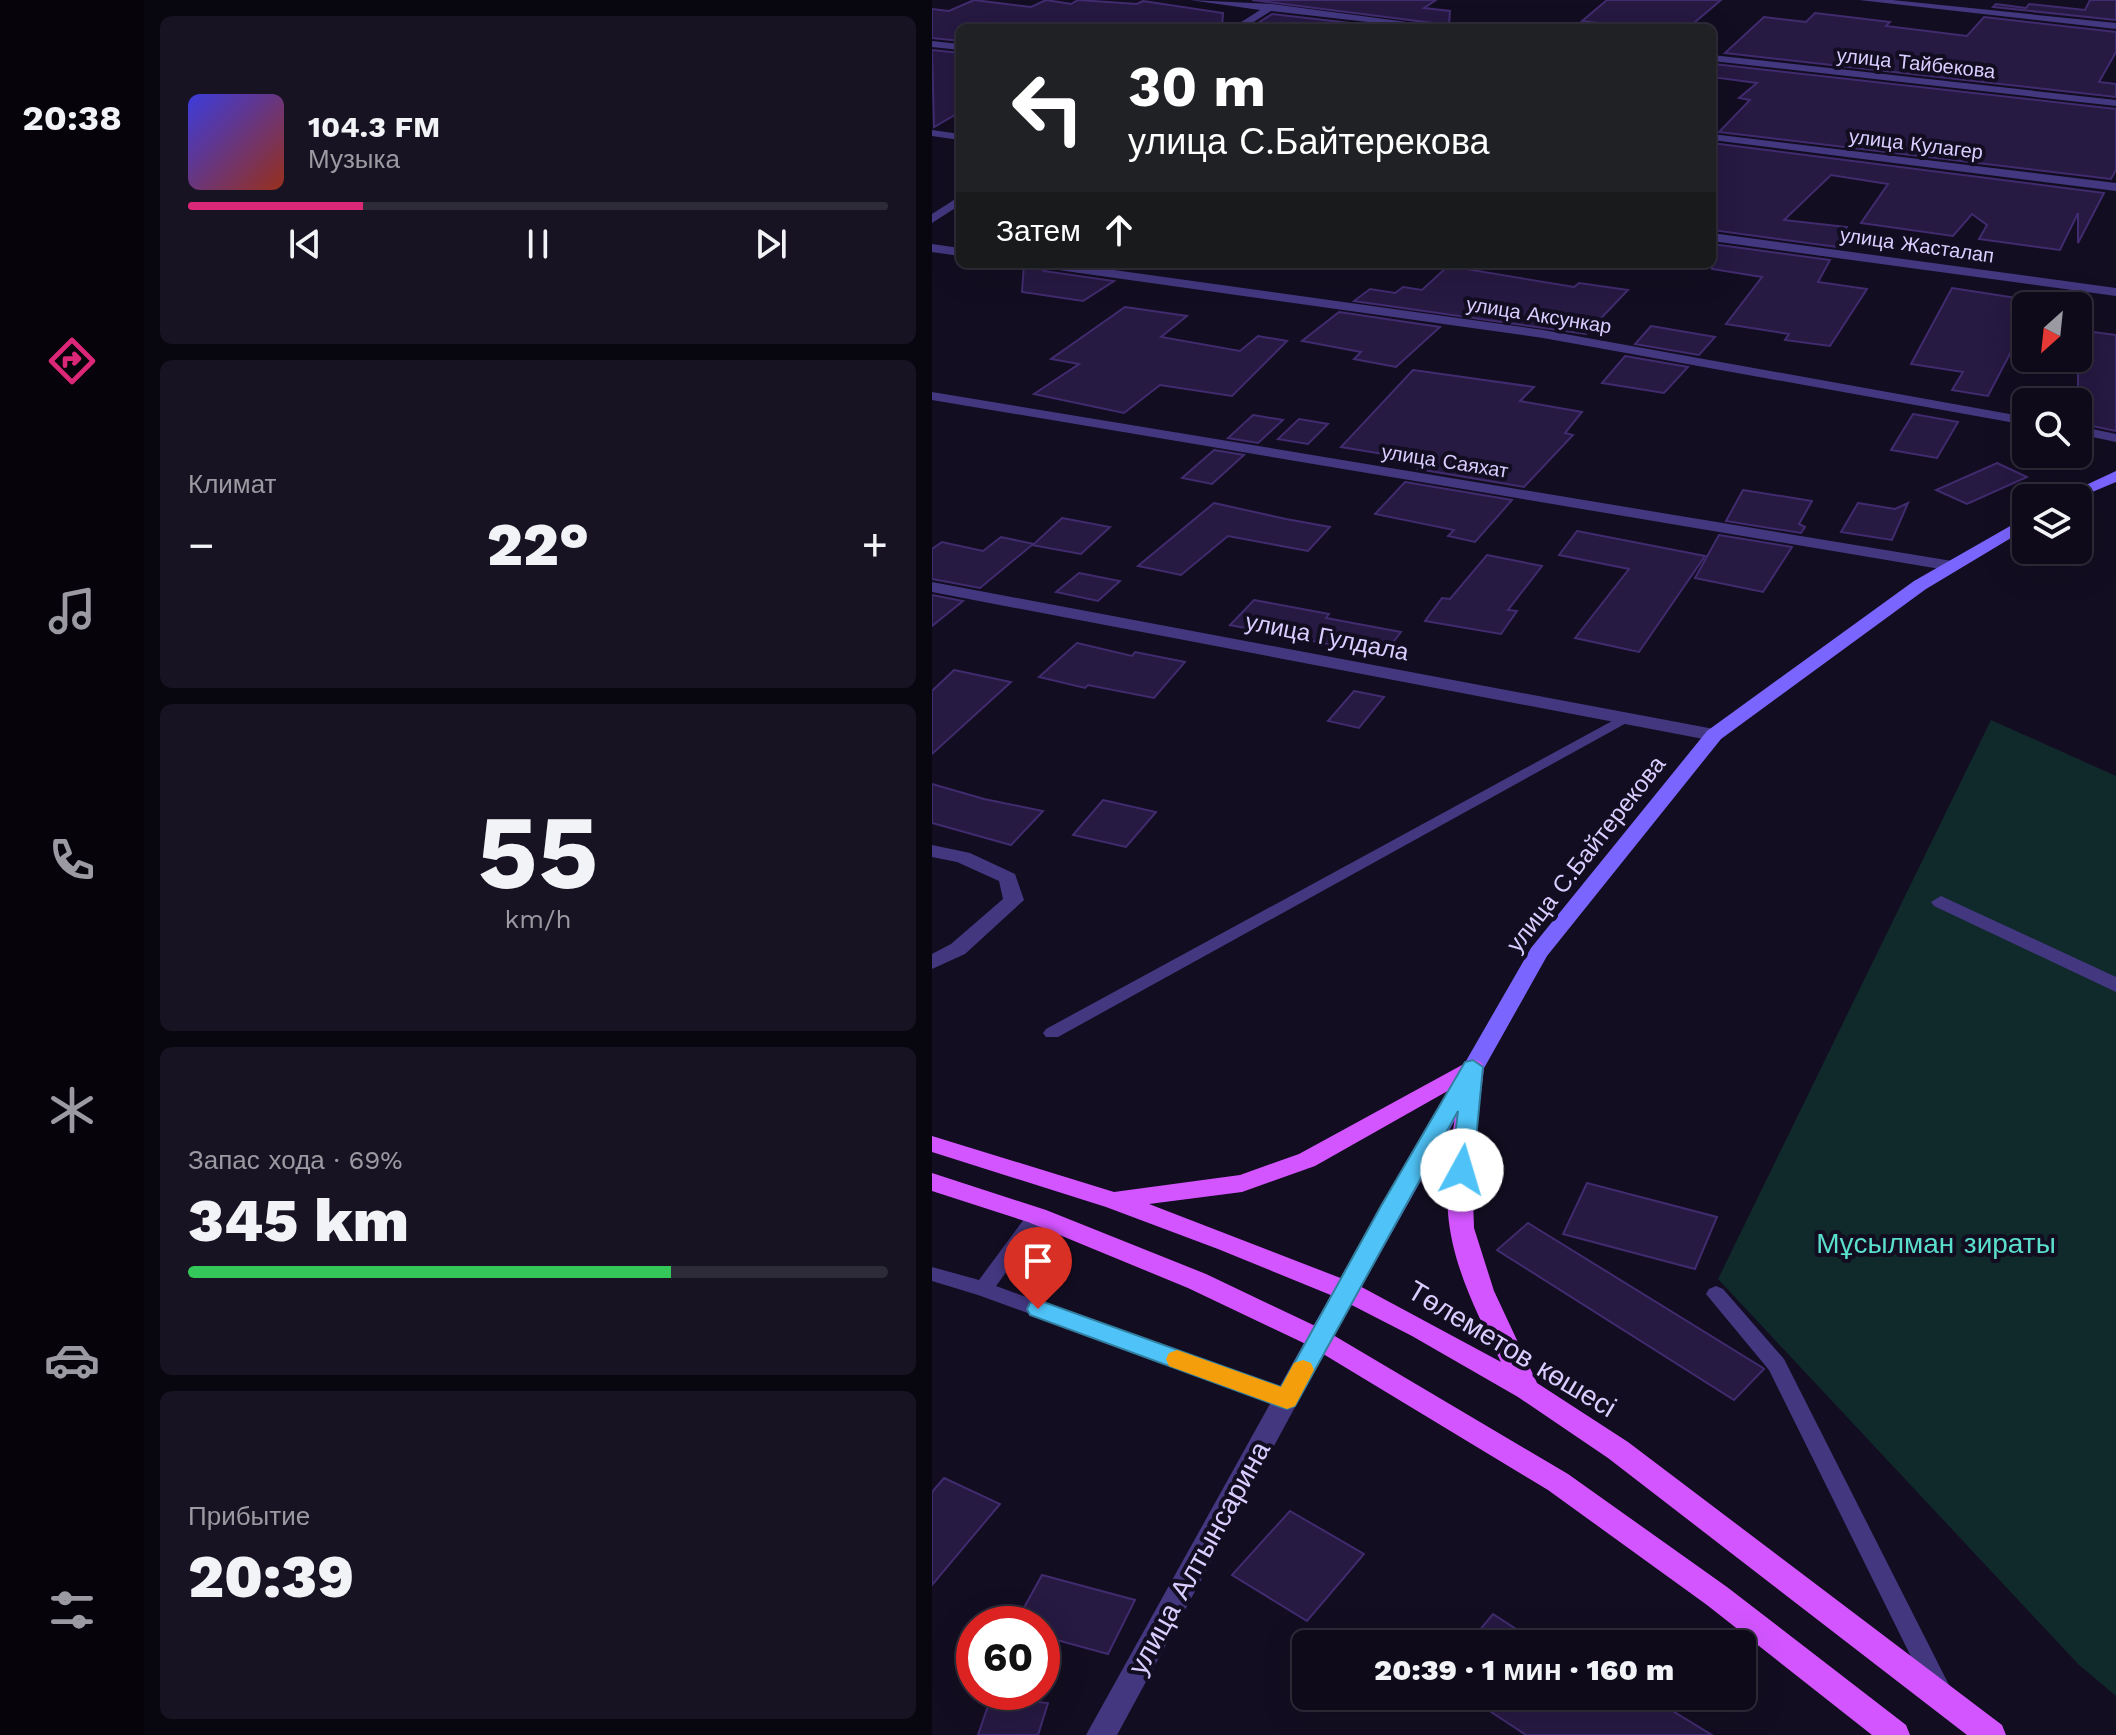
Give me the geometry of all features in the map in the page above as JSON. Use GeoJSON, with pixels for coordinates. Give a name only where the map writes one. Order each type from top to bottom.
{"type":"FeatureCollection","features":[{"type":"Feature","properties":{"kind":"main road"},"geometry":{"type":"LineString","coordinates":[[2092,487],[2116,476]]}},
{"type":"Feature","properties":{"kind":"main road","name":"улица С.Байтерекова"},"geometry":{"type":"LineString","coordinates":[[1319,1339],[1538,953],[1714,735],[1920,585],[2012,530]]}},
{"type":"Feature","properties":{"kind":"main road"},"geometry":{"type":"LineString","coordinates":[[1114,1201],[1242,1183],[1307,1160],[1473,1067]]}},
{"type":"Feature","properties":{"kind":"main road"},"geometry":{"type":"LineString","coordinates":[[1473,1067],[1462,1170],[1462,1226],[1482,1298],[1527,1390]]}},
{"type":"Feature","properties":{"kind":"main road","name":"Төлеметов көшесі"},"geometry":{"type":"LineString","coordinates":[[932,1144],[1114,1201],[1347,1291],[1421,1329],[1527,1390],[1618,1450],[1991,1735]]}},
{"type":"Feature","properties":{"kind":"main road"},"geometry":{"type":"LineString","coordinates":[[932,1182],[1037,1216],[1197,1281],[1319,1339],[1558,1482],[1717,1596],[1895,1735]]}},
{"type":"Feature","properties":{"kind":"street"},"geometry":{"type":"LineString","coordinates":[[1195,0],[1412,24]]}},
{"type":"Feature","properties":{"kind":"street"},"geometry":{"type":"LineString","coordinates":[[1244,24],[1283,0]]}},
{"type":"Feature","properties":{"kind":"street"},"geometry":{"type":"LineString","coordinates":[[1864,0],[2116,26]]}},
{"type":"Feature","properties":{"kind":"street"},"geometry":{"type":"LineString","coordinates":[[932,44],[956,47]]}},
{"type":"Feature","properties":{"kind":"street","name":"улица Тайбекова"},"geometry":{"type":"LineString","coordinates":[[1716,58],[2116,103]]}},
{"type":"Feature","properties":{"kind":"street"},"geometry":{"type":"LineString","coordinates":[[932,133],[956,136]]}},
{"type":"Feature","properties":{"kind":"street","name":"улица Кулагер"},"geometry":{"type":"LineString","coordinates":[[1716,137],[2116,187]]}},
{"type":"Feature","properties":{"kind":"street"},"geometry":{"type":"LineString","coordinates":[[932,219],[956,203]]}},
{"type":"Feature","properties":{"kind":"street","name":"улица Жасталап"},"geometry":{"type":"LineString","coordinates":[[1716,238],[2116,292]]}},
{"type":"Feature","properties":{"kind":"street"},"geometry":{"type":"LineString","coordinates":[[932,248],[956,251]]}},
{"type":"Feature","properties":{"kind":"street","name":"улица Аксункар"},"geometry":{"type":"LineString","coordinates":[[1073,268],[1543,334],[2012,418]]}},
{"type":"Feature","properties":{"kind":"street","name":"улица Саяхат"},"geometry":{"type":"LineString","coordinates":[[932,396],[1952,566]]}},
{"type":"Feature","properties":{"kind":"street"},"geometry":{"type":"LineString","coordinates":[[2092,433],[2116,438]]}},
{"type":"Feature","properties":{"kind":"street","name":"улица Гулдала"},"geometry":{"type":"LineString","coordinates":[[932,587],[1714,735]]}},
{"type":"Feature","properties":{"kind":"street"},"geometry":{"type":"LineString","coordinates":[[932,851],[963,857],[1008,878],[1014,900],[958,949],[932,962]]}},
{"type":"Feature","properties":{"kind":"street"},"geometry":{"type":"LineString","coordinates":[[1941,902],[2116,985]]}},
{"type":"Feature","properties":{"kind":"street","name":"улица Алтынсарина"},"geometry":{"type":"LineString","coordinates":[[1101,1735],[1319,1339]]}},
{"type":"Feature","properties":{"kind":"lane"},"geometry":{"type":"LineString","coordinates":[[1052,1033],[1625,718]]}},
{"type":"Feature","properties":{"kind":"lane"},"geometry":{"type":"LineString","coordinates":[[983,1289],[1037,1216]]}},
{"type":"Feature","properties":{"kind":"lane"},"geometry":{"type":"LineString","coordinates":[[932,1274],[983,1289],[1287,1399]]}},
{"type":"Feature","properties":{"kind":"lane"},"geometry":{"type":"LineString","coordinates":[[1716,1294],[1777,1365],[1943,1698]]}},
{"type":"Feature","properties":{"kind":"green space","name":"Мұсылман зираты"},"geometry":{"type":"Polygon","coordinates":[[[1991,720],[2116,776],[2116,1696],[2078,1664],[1718,1279],[1991,720]]]}},
{"type":"Feature","properties":{"kind":"building"},"geometry":{"type":"Polygon","coordinates":[[[974,0],[1031,7],[1046,0],[1071,4],[1078,0],[1137,4],[1143,1],[1223,13],[1222,24],[956,24],[956,41],[932,38],[932,9],[949,11],[974,0]]]}},
{"type":"Feature","properties":{"kind":"building"},"geometry":{"type":"Polygon","coordinates":[[[1252,0],[1436,0],[1424,8],[1450,11],[1449,24],[1252,0]]]}},
{"type":"Feature","properties":{"kind":"building"},"geometry":{"type":"Polygon","coordinates":[[[1607,0],[1721,0],[1693,24],[1582,21],[1607,0]]]}},
{"type":"Feature","properties":{"kind":"building"},"geometry":{"type":"Polygon","coordinates":[[[2090,0],[2116,0],[2116,20],[1993,7],[1996,4],[2026,8],[2029,4],[2085,10],[2090,0]]]}},
{"type":"Feature","properties":{"kind":"building"},"geometry":{"type":"Polygon","coordinates":[[[1815,13],[1967,36],[1984,17],[2116,32],[2116,52],[2099,82],[2116,84],[2116,97],[1725,53],[1764,17],[1806,22],[1815,13]]]}},
{"type":"Feature","properties":{"kind":"building"},"geometry":{"type":"Polygon","coordinates":[[[1272,14],[1359,24],[1256,24],[1272,14]]]}},
{"type":"Feature","properties":{"kind":"building"},"geometry":{"type":"Polygon","coordinates":[[[932,50],[956,53],[956,114],[934,127],[932,50]]]}},
{"type":"Feature","properties":{"kind":"building"},"geometry":{"type":"Polygon","coordinates":[[[1716,64],[2116,109],[2116,170],[2111,179],[1719,132],[1750,100],[1739,98],[1757,83],[1716,78],[1716,64]]]}},
{"type":"Feature","properties":{"kind":"building"},"geometry":{"type":"Polygon","coordinates":[[[1716,144],[2104,193],[2078,243],[2078,213],[2060,250],[1979,239],[1987,225],[1972,214],[1953,236],[1861,223],[1888,184],[1831,175],[1784,220],[1847,227],[1837,247],[1716,231],[1716,144]]]}},
{"type":"Feature","properties":{"kind":"building"},"geometry":{"type":"Polygon","coordinates":[[[1716,245],[1830,260],[1818,282],[1867,289],[1830,346],[1785,340],[1789,334],[1726,324],[1762,277],[1712,269],[1716,268],[1716,245]]]}},
{"type":"Feature","properties":{"kind":"building"},"geometry":{"type":"Polygon","coordinates":[[[1024,268],[1114,281],[1083,301],[1022,292],[1024,268]]]}},
{"type":"Feature","properties":{"kind":"building"},"geometry":{"type":"Polygon","coordinates":[[[1446,268],[1460,268],[1574,287],[1579,283],[1628,290],[1586,334],[1354,301],[1370,289],[1395,293],[1403,287],[1422,290],[1446,268]]]}},
{"type":"Feature","properties":{"kind":"building"},"geometry":{"type":"Polygon","coordinates":[[[1952,288],[2012,297],[2012,350],[1988,396],[1952,390],[1963,372],[1911,364],[1952,288]]]}},
{"type":"Feature","properties":{"kind":"building"},"geometry":{"type":"Polygon","coordinates":[[[1125,307],[1187,316],[1161,337],[1240,351],[1258,336],[1287,341],[1232,396],[1160,385],[1124,413],[1034,394],[1079,364],[1051,359],[1125,307]]]}},
{"type":"Feature","properties":{"kind":"building"},"geometry":{"type":"Polygon","coordinates":[[[1339,312],[1440,327],[1396,367],[1354,359],[1361,352],[1302,341],[1339,312]]]}},
{"type":"Feature","properties":{"kind":"building"},"geometry":{"type":"Polygon","coordinates":[[[1651,326],[1715,337],[1699,355],[1635,344],[1651,326]]]}},
{"type":"Feature","properties":{"kind":"building"},"geometry":{"type":"Polygon","coordinates":[[[2092,332],[2116,335],[2116,431],[2092,426],[2092,388],[2078,388],[2078,372],[2092,372],[2092,332]]]}},
{"type":"Feature","properties":{"kind":"building"},"geometry":{"type":"Polygon","coordinates":[[[1625,356],[1688,367],[1664,393],[1602,383],[1625,356]]]}},
{"type":"Feature","properties":{"kind":"building"},"geometry":{"type":"Polygon","coordinates":[[[1413,370],[1534,387],[1520,401],[1582,412],[1565,433],[1573,435],[1524,487],[1418,469],[1425,461],[1341,447],[1413,370]]]}},
{"type":"Feature","properties":{"kind":"building"},"geometry":{"type":"Polygon","coordinates":[[[1913,414],[1958,422],[1937,458],[1891,450],[1913,414]]]}},
{"type":"Feature","properties":{"kind":"building"},"geometry":{"type":"Polygon","coordinates":[[[1253,415],[1283,420],[1258,443],[1228,438],[1253,415]]]}},
{"type":"Feature","properties":{"kind":"building"},"geometry":{"type":"Polygon","coordinates":[[[1299,419],[1328,424],[1308,444],[1278,439],[1299,419]]]}},
{"type":"Feature","properties":{"kind":"building"},"geometry":{"type":"Polygon","coordinates":[[[1214,450],[1244,455],[1212,484],[1182,478],[1214,450]]]}},
{"type":"Feature","properties":{"kind":"building"},"geometry":{"type":"Polygon","coordinates":[[[1997,463],[2027,477],[1967,504],[1936,490],[1997,463]]]}},
{"type":"Feature","properties":{"kind":"building"},"geometry":{"type":"Polygon","coordinates":[[[1405,482],[1512,500],[1475,542],[1448,536],[1454,530],[1375,514],[1405,482]]]}},
{"type":"Feature","properties":{"kind":"building"},"geometry":{"type":"Polygon","coordinates":[[[1743,490],[1812,501],[1799,524],[1805,527],[1801,533],[1726,521],[1743,490]]]}},
{"type":"Feature","properties":{"kind":"building"},"geometry":{"type":"Polygon","coordinates":[[[1214,503],[1330,527],[1308,551],[1228,536],[1181,575],[1138,566],[1214,503]]]}},
{"type":"Feature","properties":{"kind":"building"},"geometry":{"type":"Polygon","coordinates":[[[1858,503],[1895,509],[1908,503],[1892,540],[1841,532],[1858,503]]]}},
{"type":"Feature","properties":{"kind":"building"},"geometry":{"type":"Polygon","coordinates":[[[1062,518],[1110,527],[1081,554],[1032,545],[980,588],[932,579],[932,549],[942,542],[983,551],[1001,537],[1034,544],[1062,518]]]}},
{"type":"Feature","properties":{"kind":"building"},"geometry":{"type":"Polygon","coordinates":[[[1577,531],[1705,556],[1639,652],[1575,638],[1629,569],[1559,555],[1577,531]]]}},
{"type":"Feature","properties":{"kind":"building"},"geometry":{"type":"Polygon","coordinates":[[[1719,535],[1792,547],[1763,592],[1695,578],[1719,535]]]}},
{"type":"Feature","properties":{"kind":"building"},"geometry":{"type":"Polygon","coordinates":[[[1487,555],[1542,566],[1508,610],[1517,611],[1501,634],[1425,621],[1442,598],[1450,599],[1487,555]]]}},
{"type":"Feature","properties":{"kind":"building"},"geometry":{"type":"Polygon","coordinates":[[[1079,573],[1120,581],[1098,601],[1056,592],[1079,573]]]}},
{"type":"Feature","properties":{"kind":"building"},"geometry":{"type":"Polygon","coordinates":[[[932,595],[963,601],[932,626],[932,595]]]}},
{"type":"Feature","properties":{"kind":"building"},"geometry":{"type":"Polygon","coordinates":[[[1254,600],[1401,632],[1383,655],[1230,625],[1254,600]]]}},
{"type":"Feature","properties":{"kind":"building"},"geometry":{"type":"Polygon","coordinates":[[[1077,643],[1132,656],[1135,652],[1185,662],[1154,698],[1088,685],[1085,688],[1039,677],[1077,643]]]}},
{"type":"Feature","properties":{"kind":"building"},"geometry":{"type":"Polygon","coordinates":[[[954,670],[1011,682],[932,754],[932,691],[954,670]]]}},
{"type":"Feature","properties":{"kind":"building"},"geometry":{"type":"Polygon","coordinates":[[[1354,691],[1384,697],[1359,728],[1328,721],[1354,691]]]}},
{"type":"Feature","properties":{"kind":"building"},"geometry":{"type":"Polygon","coordinates":[[[932,784],[1043,811],[1011,845],[932,823],[932,784]]]}},
{"type":"Feature","properties":{"kind":"building"},"geometry":{"type":"Polygon","coordinates":[[[1103,800],[1156,812],[1126,847],[1073,835],[1103,800]]]}},
{"type":"Feature","properties":{"kind":"building"},"geometry":{"type":"Polygon","coordinates":[[[1587,1183],[1717,1217],[1695,1269],[1563,1234],[1587,1183]]]}},
{"type":"Feature","properties":{"kind":"building"},"geometry":{"type":"Polygon","coordinates":[[[1528,1223],[1764,1369],[1734,1400],[1497,1250],[1528,1223]]]}},
{"type":"Feature","properties":{"kind":"building"},"geometry":{"type":"Polygon","coordinates":[[[944,1478],[1000,1504],[932,1585],[932,1492],[944,1478]]]}},
{"type":"Feature","properties":{"kind":"building"},"geometry":{"type":"Polygon","coordinates":[[[1290,1511],[1364,1554],[1307,1621],[1232,1575],[1290,1511]]]}},
{"type":"Feature","properties":{"kind":"building"},"geometry":{"type":"Polygon","coordinates":[[[1042,1575],[1135,1600],[1108,1654],[1060,1641],[1060,1606],[1025,1606],[1042,1575]]]}},
{"type":"Feature","properties":{"kind":"building"},"geometry":{"type":"Polygon","coordinates":[[[1493,1614],[1518,1630],[1480,1630],[1493,1614]]]}},
{"type":"Feature","properties":{"kind":"building"},"geometry":{"type":"Polygon","coordinates":[[[987,1710],[1046,1710],[1038,1735],[978,1735],[987,1710]]]}},
{"type":"Feature","properties":{"kind":"building"},"geometry":{"type":"Polygon","coordinates":[[[1488,1710],[1671,1710],[1712,1735],[1526,1735],[1488,1710]]]}},
{"type":"Feature","properties":{"kind":"slow traffic"},"geometry":{"type":"LineString","coordinates":[[1177,1359],[1287,1399],[1303,1370]]}},
{"type":"Feature","properties":{"kind":"route"},"geometry":{"type":"LineString","coordinates":[[1038,1309],[1287,1399],[1392,1206],[1473,1067],[1462,1170]]}}]}
